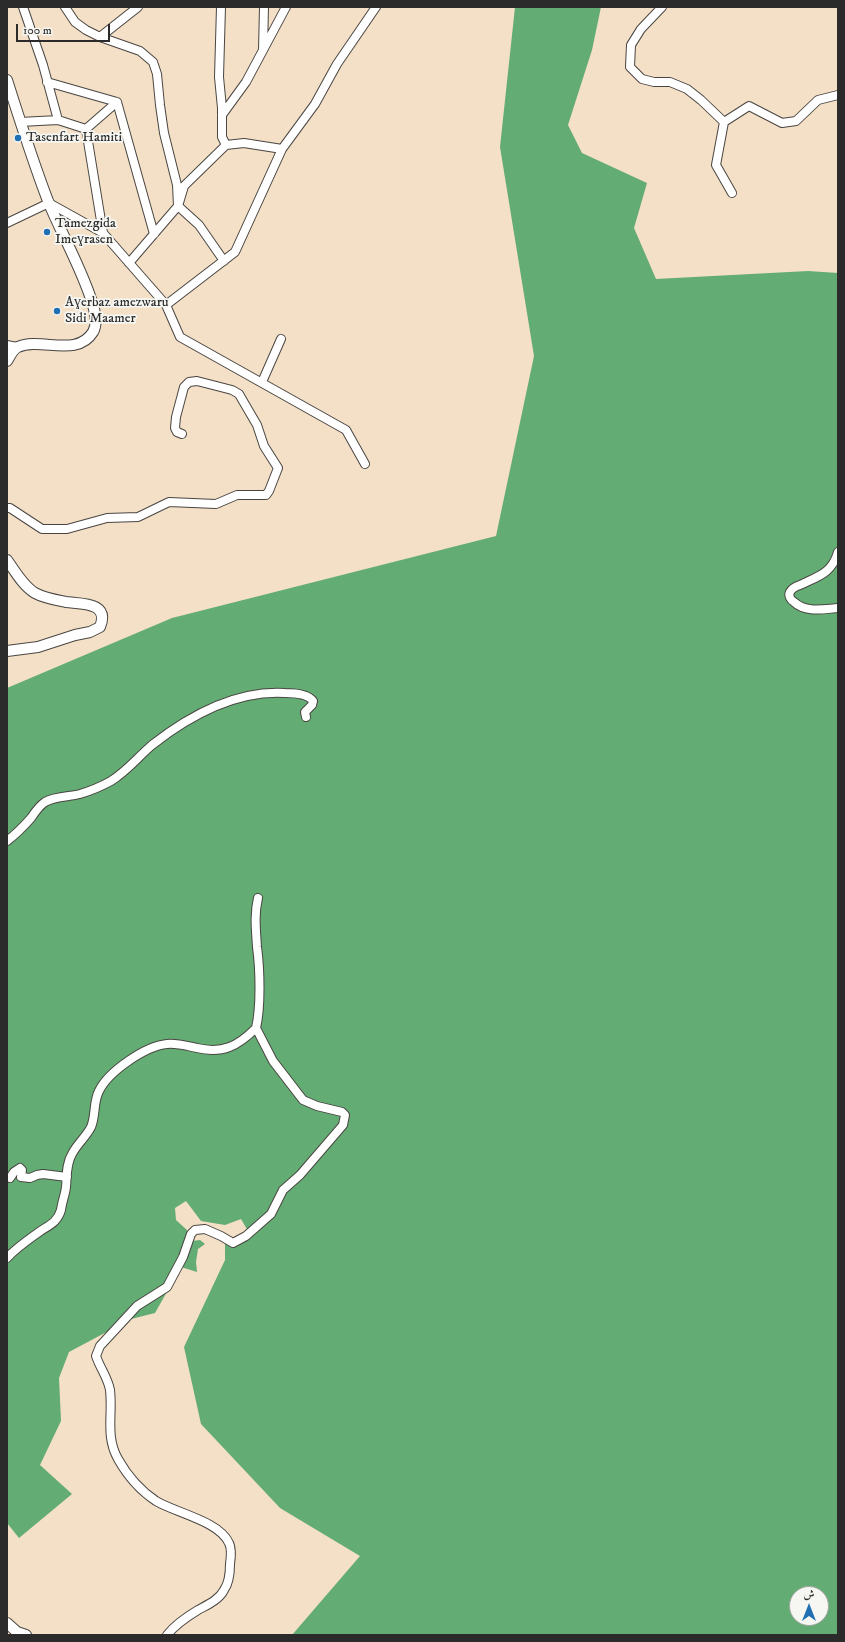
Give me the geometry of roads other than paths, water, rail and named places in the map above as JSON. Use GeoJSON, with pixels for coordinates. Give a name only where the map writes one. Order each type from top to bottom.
{"type":"FeatureCollection","features":[{"type":"Feature","properties":{"kind":"main road"},"geometry":{"type":"LineString","coordinates":[[7,80],[10,99],[20,122],[49,203],[92,302],[95,315],[94,331],[87,339],[68,345],[35,345],[17,347],[7,361]]}},
{"type":"Feature","properties":{"kind":"main road"},"geometry":{"type":"LineString","coordinates":[[7,560],[19,577],[35,593],[46,598],[65,602],[88,604],[99,610],[102,615],[100,627],[90,632],[75,635],[38,647],[7,652]]}},
{"type":"Feature","properties":{"kind":"main road"},"geometry":{"type":"LineString","coordinates":[[7,1623],[21,1634]]}},
{"type":"Feature","properties":{"kind":"street"},"geometry":{"type":"LineString","coordinates":[[23,7],[58,120]]}},
{"type":"Feature","properties":{"kind":"street"},"geometry":{"type":"LineString","coordinates":[[65,7],[75,22],[86,30],[100,37],[140,51],[150,59],[155,66],[164,134],[177,185],[178,206],[198,225],[224,261]]}},
{"type":"Feature","properties":{"kind":"street"},"geometry":{"type":"LineString","coordinates":[[100,37],[138,7]]}},
{"type":"Feature","properties":{"kind":"street"},"geometry":{"type":"LineString","coordinates":[[221,7],[219,77],[222,137],[226,145]]}},
{"type":"Feature","properties":{"kind":"street"},"geometry":{"type":"LineString","coordinates":[[263,53],[264,7]]}},
{"type":"Feature","properties":{"kind":"street"},"geometry":{"type":"LineString","coordinates":[[221,115],[246,82],[263,53],[286,7]]}},
{"type":"Feature","properties":{"kind":"street"},"geometry":{"type":"LineString","coordinates":[[166,305],[235,252],[282,150],[315,104],[337,64],[376,7]]}},
{"type":"Feature","properties":{"kind":"street"},"geometry":{"type":"LineString","coordinates":[[662,7],[641,29],[631,45],[630,67],[642,79],[654,82],[670,82],[687,89],[724,122]]}},
{"type":"Feature","properties":{"kind":"street"},"geometry":{"type":"LineString","coordinates":[[47,82],[117,102]]}},
{"type":"Feature","properties":{"kind":"street"},"geometry":{"type":"LineString","coordinates":[[732,193],[716,165],[724,122],[748,106],[782,123],[796,121],[818,100],[838,95]]}},
{"type":"Feature","properties":{"kind":"street"},"geometry":{"type":"LineString","coordinates":[[86,129],[117,102]]}},
{"type":"Feature","properties":{"kind":"street"},"geometry":{"type":"LineString","coordinates":[[117,102],[154,234]]}},
{"type":"Feature","properties":{"kind":"street"},"geometry":{"type":"LineString","coordinates":[[20,122],[58,120],[86,129]]}},
{"type":"Feature","properties":{"kind":"street"},"geometry":{"type":"LineString","coordinates":[[86,129],[102,233]]}},
{"type":"Feature","properties":{"kind":"street"},"geometry":{"type":"LineString","coordinates":[[130,263],[178,206],[184,186],[226,145],[244,143],[282,150]]}},
{"type":"Feature","properties":{"kind":"street"},"geometry":{"type":"LineString","coordinates":[[7,223],[49,203],[102,233],[166,305],[180,337],[346,430],[365,464]]}},
{"type":"Feature","properties":{"kind":"street"},"geometry":{"type":"LineString","coordinates":[[262,382],[281,339]]}},
{"type":"Feature","properties":{"kind":"street"},"geometry":{"type":"LineString","coordinates":[[7,345],[17,347]]}},
{"type":"Feature","properties":{"kind":"street"},"geometry":{"type":"LineString","coordinates":[[7,508],[10,508],[42,529],[67,529],[107,518],[138,517],[169,502],[216,504],[237,495],[266,495],[269,492],[278,468],[264,446],[256,425],[239,394],[232,390],[197,381],[189,382],[184,387],[176,417],[175,428],[177,432],[182,434]]}},
{"type":"Feature","properties":{"kind":"street"},"geometry":{"type":"LineString","coordinates":[[838,552],[835,562],[829,570],[790,591],[791,600],[804,609],[838,608]]}},
{"type":"Feature","properties":{"kind":"street"},"geometry":{"type":"LineString","coordinates":[[7,841],[23,826],[43,803],[55,798],[81,794],[111,780],[123,772],[164,736],[191,719],[222,704],[241,698],[268,693],[300,694],[313,701],[312,705],[305,712],[306,717]]}},
{"type":"Feature","properties":{"kind":"street"},"geometry":{"type":"LineString","coordinates":[[167,1635],[188,1617],[224,1592],[227,1585],[230,1565],[231,1554],[229,1543],[218,1529],[171,1508],[143,1492],[118,1459],[110,1439],[110,1391],[107,1380],[96,1356],[100,1346],[137,1306],[167,1287],[183,1257],[191,1234],[195,1230],[204,1229],[233,1243],[246,1236],[271,1214],[283,1190],[300,1175],[343,1125],[345,1117],[343,1113],[312,1105],[299,1095],[273,1061],[256,1028],[259,1006],[258,949],[255,917],[258,898]]}},
{"type":"Feature","properties":{"kind":"street"},"geometry":{"type":"LineString","coordinates":[[7,1258],[16,1249],[58,1219],[61,1210],[70,1156],[87,1134],[93,1122],[98,1092],[106,1081],[136,1055],[153,1047],[166,1044],[178,1044],[211,1050],[229,1048],[238,1044],[256,1028]]}},
{"type":"Feature","properties":{"kind":"street"},"geometry":{"type":"LineString","coordinates":[[10,1178],[16,1170],[20,1168],[22,1170],[22,1177],[26,1178],[43,1174],[67,1177]]}},
{"type":"Feature","properties":{"kind":"place","name":"Tasenfart Hamiti"},"geometry":{"type":"Point","coordinates":[18,138]}},
{"type":"Feature","properties":{"kind":"place","name":"Tamezgida Imeɣrasen"},"geometry":{"type":"Point","coordinates":[47,232]}},
{"type":"Feature","properties":{"kind":"place","name":"Aɣerbaz amezwaru Sidi Maamer"},"geometry":{"type":"Point","coordinates":[57,311]}}]}
